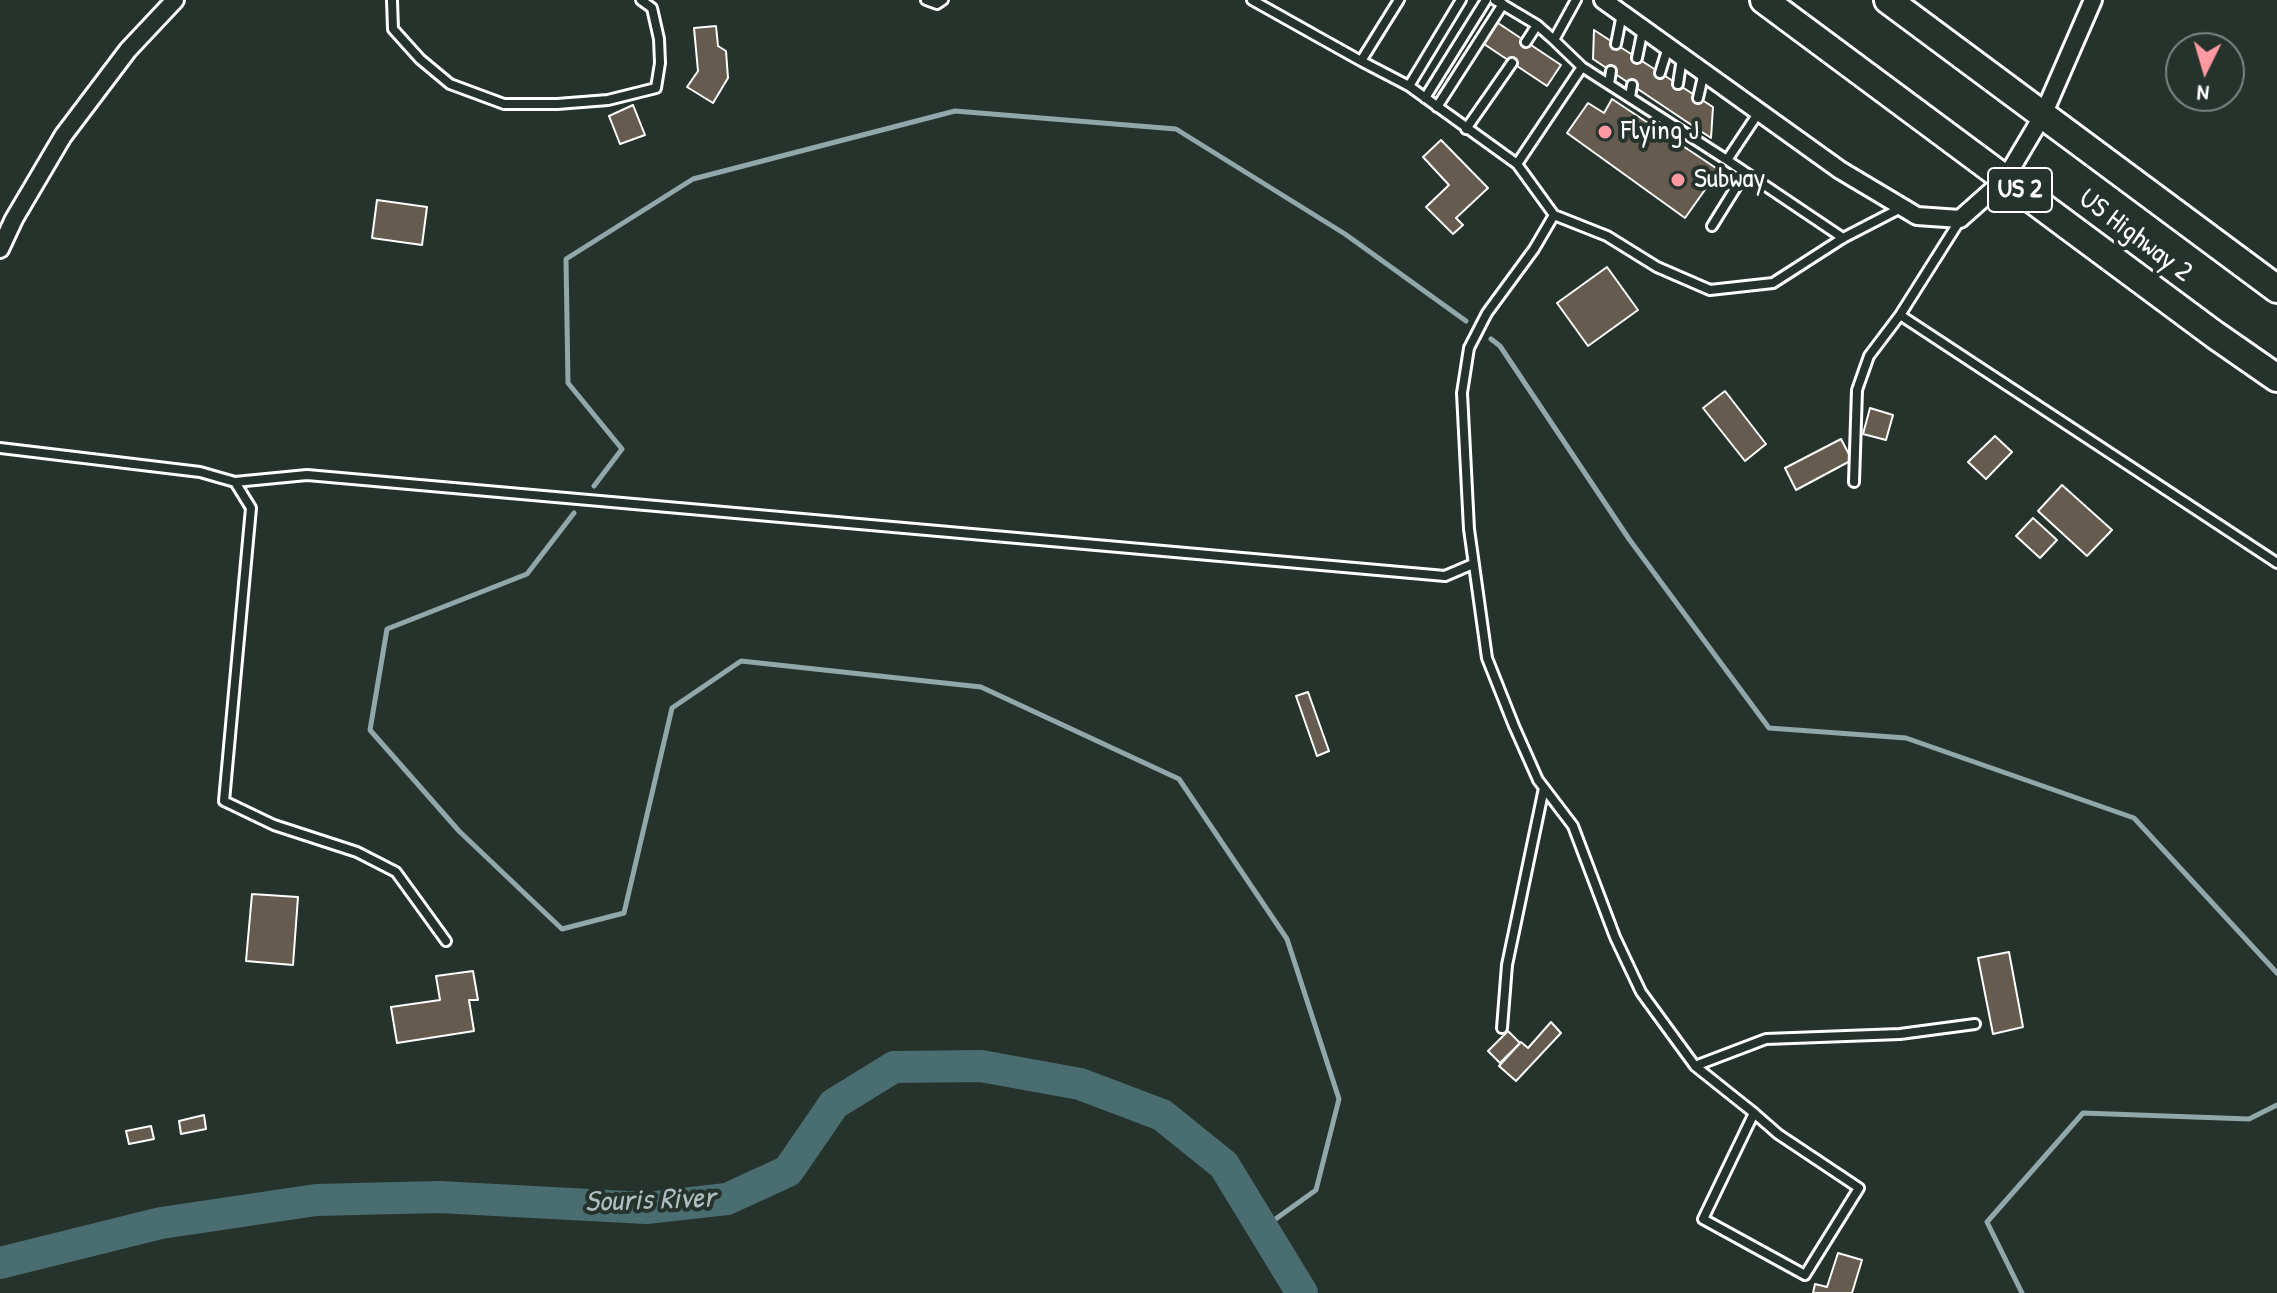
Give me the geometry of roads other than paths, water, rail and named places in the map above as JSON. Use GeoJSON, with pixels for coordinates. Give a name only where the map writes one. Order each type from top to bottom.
{"type":"FeatureCollection","features":[{"type":"Feature","properties":{"kind":"highway","name":"US Highway 2"},"geometry":{"type":"LineString","coordinates":[[1764,0],[2277,378]]}},
{"type":"Feature","properties":{"kind":"highway","name":"US Highway 2"},"geometry":{"type":"LineString","coordinates":[[1888,0],[2277,289]]}},
{"type":"Feature","properties":{"kind":"street"},"geometry":{"type":"LineString","coordinates":[[0,249],[63,136],[128,50],[175,0]]}},
{"type":"Feature","properties":{"kind":"street"},"geometry":{"type":"LineString","coordinates":[[1603,0],[1840,170],[1917,216],[1960,219],[2005,179],[2043,115],[2093,0]]}},
{"type":"Feature","properties":{"kind":"lane"},"geometry":{"type":"LineString","coordinates":[[392,0],[393,29],[420,59],[450,84],[504,104],[608,100],[656,88],[660,63],[659,39],[652,8],[641,0]]}},
{"type":"Feature","properties":{"kind":"lane"},"geometry":{"type":"LineString","coordinates":[[926,0],[937,4],[943,0]]}},
{"type":"Feature","properties":{"kind":"lane"},"geometry":{"type":"LineString","coordinates":[[1252,0],[1409,86],[1517,164],[1554,215],[1607,236],[1657,267],[1710,290],[1773,283],[1843,238],[1902,207]]}},
{"type":"Feature","properties":{"kind":"lane"},"geometry":{"type":"LineString","coordinates":[[1361,61],[1399,0]]}},
{"type":"Feature","properties":{"kind":"lane"},"geometry":{"type":"LineString","coordinates":[[1409,86],[1461,0]]}},
{"type":"Feature","properties":{"kind":"lane"},"geometry":{"type":"LineString","coordinates":[[1425,98],[1486,0]]}},
{"type":"Feature","properties":{"kind":"lane"},"geometry":{"type":"LineString","coordinates":[[1554,40],[1576,0]]}},
{"type":"Feature","properties":{"kind":"lane"},"geometry":{"type":"LineString","coordinates":[[1437,107],[1499,2],[1537,25],[1582,67],[1843,238]]}},
{"type":"Feature","properties":{"kind":"lane"},"geometry":{"type":"LineString","coordinates":[[1616,44],[1622,13]]}},
{"type":"Feature","properties":{"kind":"lane"},"geometry":{"type":"LineString","coordinates":[[1526,42],[1537,25]]}},
{"type":"Feature","properties":{"kind":"lane"},"geometry":{"type":"LineString","coordinates":[[1637,58],[1643,29]]}},
{"type":"Feature","properties":{"kind":"lane"},"geometry":{"type":"LineString","coordinates":[[1660,73],[1675,51]]}},
{"type":"Feature","properties":{"kind":"lane"},"geometry":{"type":"LineString","coordinates":[[1675,51],[1678,84]]}},
{"type":"Feature","properties":{"kind":"lane"},"geometry":{"type":"LineString","coordinates":[[1466,129],[1512,63]]}},
{"type":"Feature","properties":{"kind":"lane"},"geometry":{"type":"LineString","coordinates":[[1517,164],[1582,67]]}},
{"type":"Feature","properties":{"kind":"lane"},"geometry":{"type":"LineString","coordinates":[[1609,84],[1611,71]]}},
{"type":"Feature","properties":{"kind":"lane"},"geometry":{"type":"LineString","coordinates":[[1698,98],[1704,72]]}},
{"type":"Feature","properties":{"kind":"lane"},"geometry":{"type":"LineString","coordinates":[[1630,97],[1632,85]]}},
{"type":"Feature","properties":{"kind":"lane"},"geometry":{"type":"LineString","coordinates":[[1651,111],[1654,101]]}},
{"type":"Feature","properties":{"kind":"lane"},"geometry":{"type":"LineString","coordinates":[[1727,160],[1759,112]]}},
{"type":"Feature","properties":{"kind":"lane"},"geometry":{"type":"LineString","coordinates":[[1671,125],[1673,113]]}},
{"type":"Feature","properties":{"kind":"lane"},"geometry":{"type":"LineString","coordinates":[[1689,136],[1691,125]]}},
{"type":"Feature","properties":{"kind":"lane"},"geometry":{"type":"LineString","coordinates":[[1712,226],[1745,173]]}},
{"type":"Feature","properties":{"kind":"lane"},"geometry":{"type":"LineString","coordinates":[[1554,215],[1534,249],[1487,313],[1469,348],[1462,393],[1464,468],[1473,564],[1487,658],[1514,726],[1544,788],[1573,826],[1615,937],[1641,992],[1695,1066],[1754,1113],[1778,1134],[1859,1188],[1805,1275],[1703,1219],[1754,1113]]}},
{"type":"Feature","properties":{"kind":"lane"},"geometry":{"type":"LineString","coordinates":[[1854,482],[1857,390],[1869,356],[1900,315],[1960,219]]}},
{"type":"Feature","properties":{"kind":"lane"},"geometry":{"type":"LineString","coordinates":[[1900,315],[2153,478],[2277,563]]}},
{"type":"Feature","properties":{"kind":"lane"},"geometry":{"type":"LineString","coordinates":[[0,448],[200,472],[235,482],[307,475],[1445,576],[1473,564]]}},
{"type":"Feature","properties":{"kind":"lane"},"geometry":{"type":"LineString","coordinates":[[235,482],[251,508],[224,801],[274,825],[357,852],[396,872],[446,941]]}},
{"type":"Feature","properties":{"kind":"lane"},"geometry":{"type":"LineString","coordinates":[[1502,1028],[1507,965],[1544,788]]}},
{"type":"Feature","properties":{"kind":"lane"},"geometry":{"type":"LineString","coordinates":[[1695,1066],[1766,1039],[1900,1034],[1975,1024]]}},
{"type":"Feature","properties":{"kind":"waterway"},"geometry":{"type":"LineString","coordinates":[[594,486],[622,449],[568,383],[566,259],[693,179],[955,111],[1176,129],[1345,234],[1466,321]]}},
{"type":"Feature","properties":{"kind":"waterway"},"geometry":{"type":"LineString","coordinates":[[1491,339],[1500,346],[1629,539],[1769,728],[1906,738],[2134,818],[2277,973]]}},
{"type":"Feature","properties":{"kind":"waterway"},"geometry":{"type":"LineString","coordinates":[[574,513],[527,574],[387,629],[370,730],[459,831],[562,929],[624,913],[672,708],[741,661],[981,687],[1179,779],[1287,939],[1339,1099],[1316,1190],[1263,1228]]}},
{"type":"Feature","properties":{"kind":"waterway","name":"Souris River"},"geometry":{"type":"LineString","coordinates":[[0,1263],[161,1223],[316,1200],[439,1197],[646,1208],[727,1199],[788,1171],[834,1104],[894,1067],[981,1066],[1080,1084],[1162,1115],[1224,1165],[1302,1293]]}},
{"type":"Feature","properties":{"kind":"waterway"},"geometry":{"type":"LineString","coordinates":[[2022,1293],[1987,1222],[2083,1113],[2249,1119],[2277,1105]]}},
{"type":"Feature","properties":{"kind":"place","name":"Flying J"},"geometry":{"type":"Point","coordinates":[1605,132]}},
{"type":"Feature","properties":{"kind":"place","name":"Subway"},"geometry":{"type":"Point","coordinates":[1678,180]}}]}
